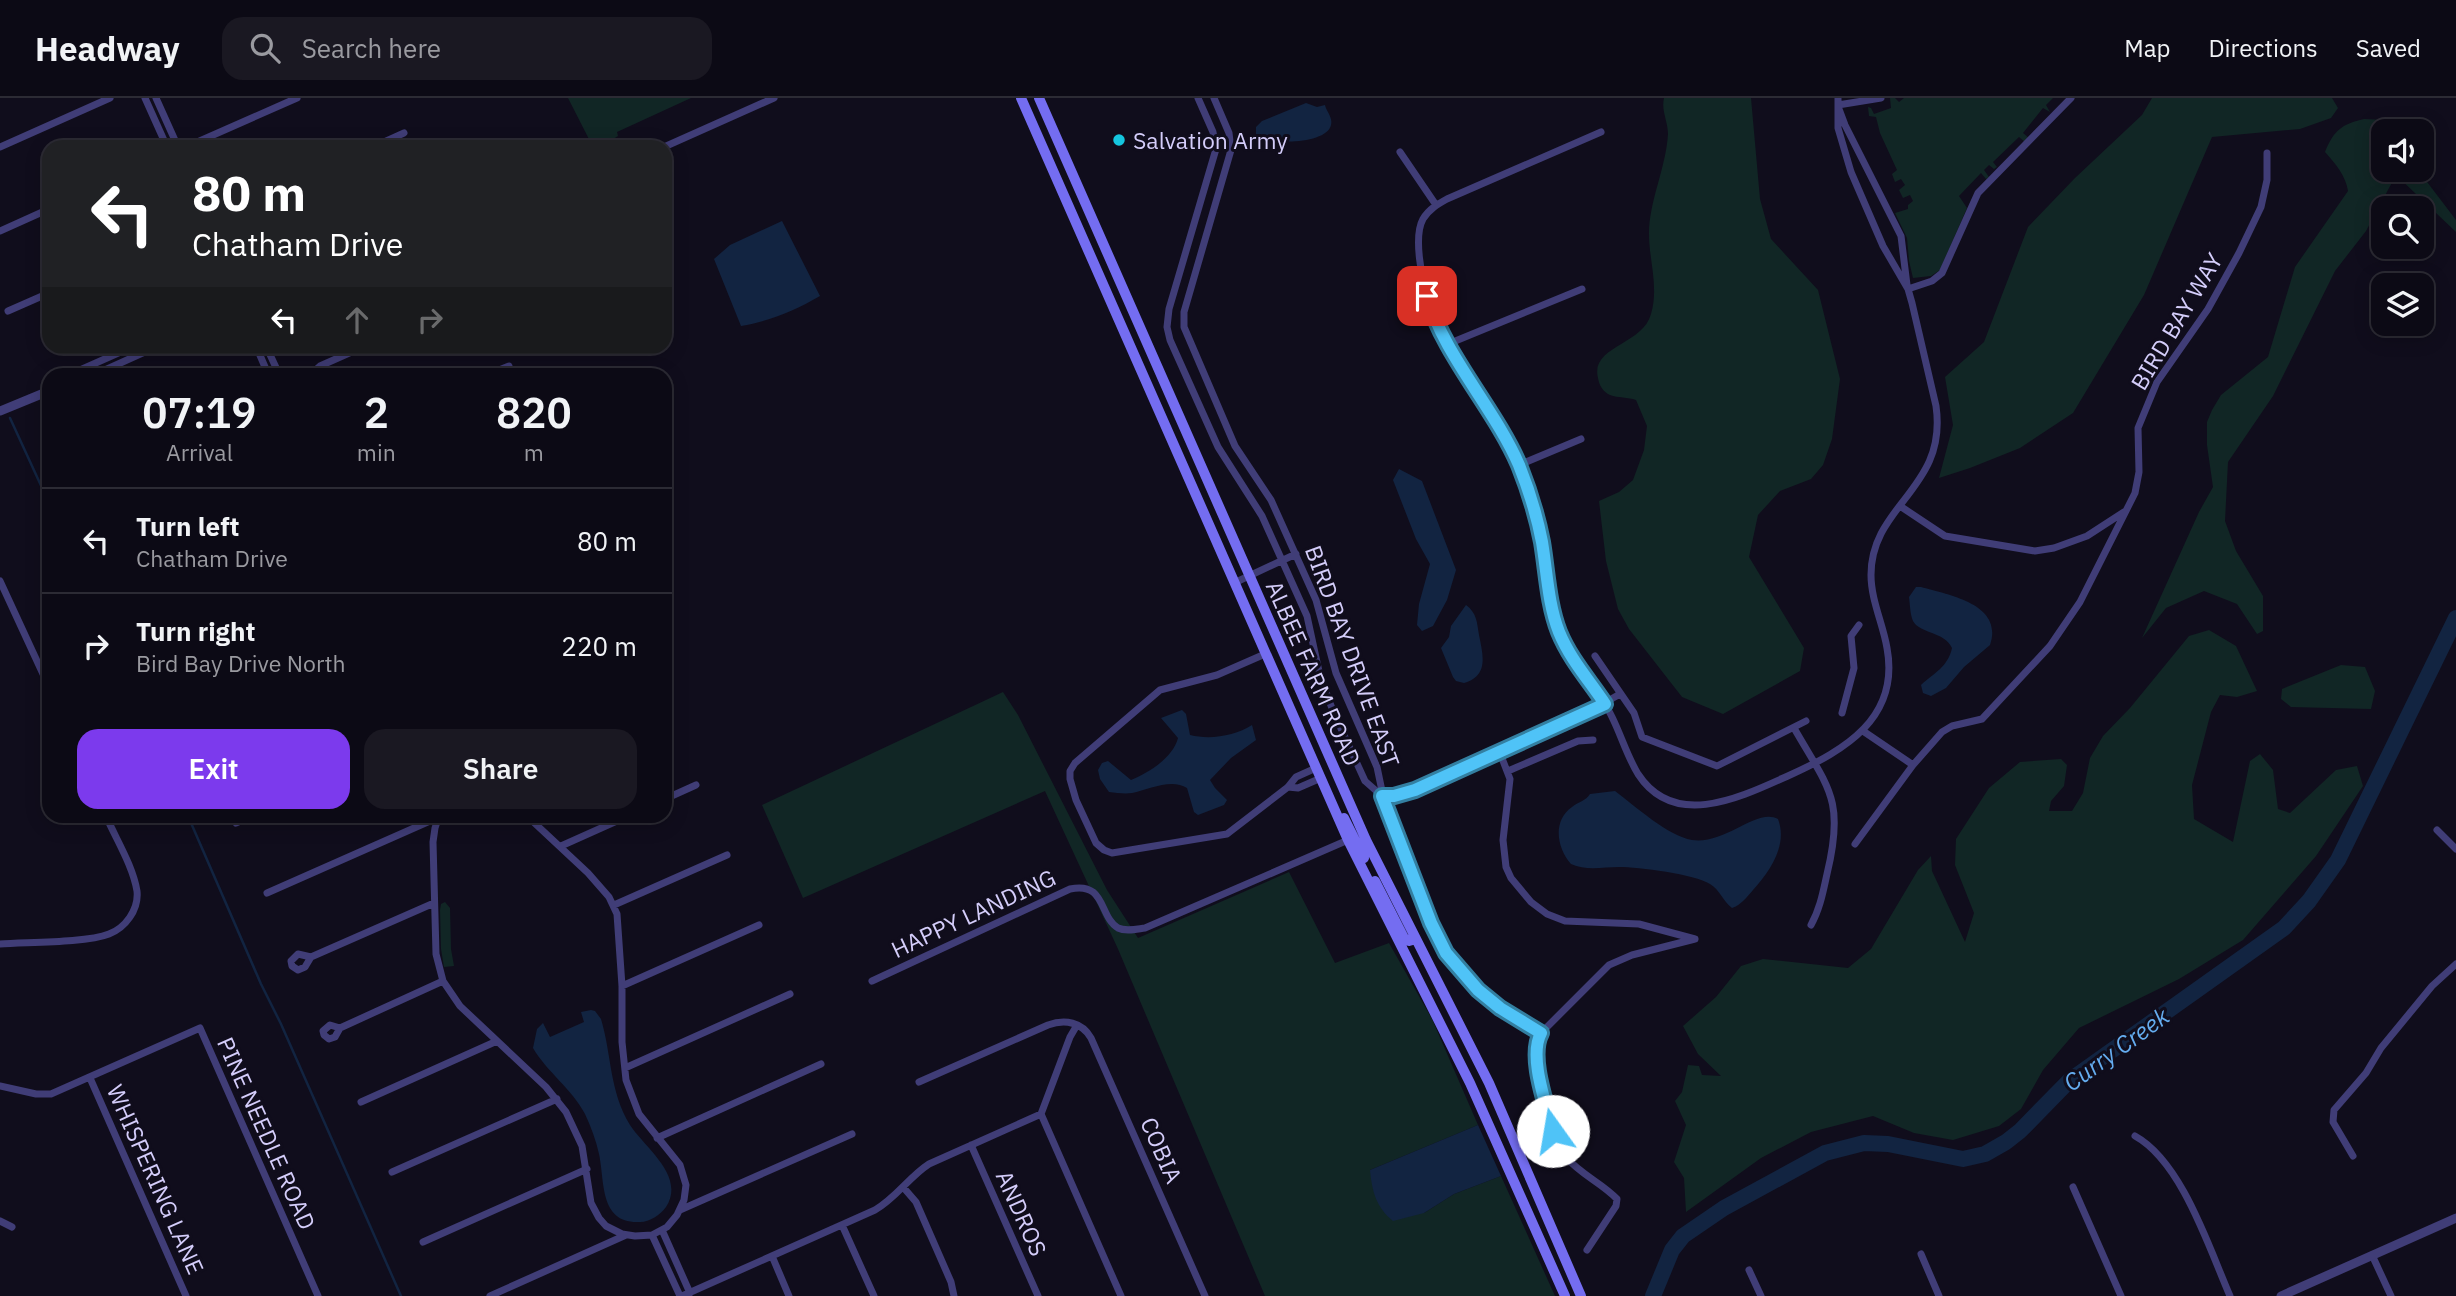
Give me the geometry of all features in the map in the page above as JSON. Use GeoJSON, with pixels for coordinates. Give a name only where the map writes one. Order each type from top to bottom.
{"type":"FeatureCollection","features":[{"type":"Feature","properties":{"kind":"main road","name":"ALBEE FARM ROAD"},"geometry":{"type":"LineString","coordinates":[[1021,98],[1348,840],[1470,1083],[1565,1296]]}},
{"type":"Feature","properties":{"kind":"main road","name":"ALBEE FARM ROAD"},"geometry":{"type":"LineString","coordinates":[[1039,98],[1367,840],[1489,1083],[1581,1296]]}},
{"type":"Feature","properties":{"kind":"main road"},"geometry":{"type":"LineString","coordinates":[[1079,231],[1095,224]]}},
{"type":"Feature","properties":{"kind":"main road"},"geometry":{"type":"LineString","coordinates":[[1331,801],[1348,823],[1404,938],[1409,941],[1416,939]]}},
{"type":"Feature","properties":{"kind":"street"},"geometry":{"type":"LineString","coordinates":[[0,147],[110,98]]}},
{"type":"Feature","properties":{"kind":"street"},"geometry":{"type":"LineString","coordinates":[[145,98],[164,140]]}},
{"type":"Feature","properties":{"kind":"street"},"geometry":{"type":"LineString","coordinates":[[156,98],[175,140]]}},
{"type":"Feature","properties":{"kind":"street"},"geometry":{"type":"LineString","coordinates":[[203,140],[297,98]]}},
{"type":"Feature","properties":{"kind":"street"},"geometry":{"type":"LineString","coordinates":[[672,143],[774,98]]}},
{"type":"Feature","properties":{"kind":"street","name":"BIRD BAY DRIVE EAST"},"geometry":{"type":"LineString","coordinates":[[1198,98],[1213,132],[1216,149],[1169,309],[1168,334],[1218,447],[1258,508],[1307,616],[1320,676],[1365,781],[1382,796]]}},
{"type":"Feature","properties":{"kind":"street","name":"BIRD BAY DRIVE EAST"},"geometry":{"type":"LineString","coordinates":[[1214,98],[1229,133],[1231,150],[1184,312],[1184,327],[1235,446],[1272,500],[1296,554],[1320,611],[1336,673],[1377,767],[1382,796]]}},
{"type":"Feature","properties":{"kind":"street"},"geometry":{"type":"LineString","coordinates":[[1838,102],[1881,98]]}},
{"type":"Feature","properties":{"kind":"street"},"geometry":{"type":"LineString","coordinates":[[1908,289],[1932,281],[1942,273],[1979,193],[2071,98]]}},
{"type":"Feature","properties":{"kind":"street"},"geometry":{"type":"LineString","coordinates":[[1838,102],[1838,128],[1851,172],[1883,246],[1908,289]]}},
{"type":"Feature","properties":{"kind":"street"},"geometry":{"type":"LineString","coordinates":[[1601,132],[1436,205],[1422,223],[1419,236],[1421,262],[1429,304],[1448,344],[1502,430],[1519,465],[1535,512],[1553,613],[1574,662],[1605,704],[1640,776],[1655,792],[1675,802],[1701,806],[1721,802],[1778,780],[1843,747],[1863,731],[1880,706],[1889,679],[1888,650],[1872,589],[1872,559],[1882,531],[1929,466],[1936,445],[1938,421],[1908,289],[1901,236],[1845,125],[1838,102]]}},
{"type":"Feature","properties":{"kind":"street"},"geometry":{"type":"LineString","coordinates":[[388,140],[404,133]]}},
{"type":"Feature","properties":{"kind":"street"},"geometry":{"type":"LineString","coordinates":[[1400,152],[1436,205]]}},
{"type":"Feature","properties":{"kind":"street","name":"BIRD BAY WAY"},"geometry":{"type":"LineString","coordinates":[[1855,844],[1913,765],[1944,730],[1982,719],[2044,653],[2080,602],[2138,483],[2140,421],[2157,382],[2208,309],[2258,214],[2267,180],[2267,153]]}},
{"type":"Feature","properties":{"kind":"street"},"geometry":{"type":"LineString","coordinates":[[0,231],[42,212]]}},
{"type":"Feature","properties":{"kind":"street"},"geometry":{"type":"LineString","coordinates":[[1448,344],[1583,289]]}},
{"type":"Feature","properties":{"kind":"street"},"geometry":{"type":"LineString","coordinates":[[8,311],[42,296]]}},
{"type":"Feature","properties":{"kind":"street"},"geometry":{"type":"LineString","coordinates":[[85,368],[117,354]]}},
{"type":"Feature","properties":{"kind":"street"},"geometry":{"type":"LineString","coordinates":[[111,368],[141,354]]}},
{"type":"Feature","properties":{"kind":"street"},"geometry":{"type":"LineString","coordinates":[[318,368],[347,354]]}},
{"type":"Feature","properties":{"kind":"street"},"geometry":{"type":"LineString","coordinates":[[111,357],[116,366]]}},
{"type":"Feature","properties":{"kind":"street"},"geometry":{"type":"LineString","coordinates":[[504,368],[509,366]]}},
{"type":"Feature","properties":{"kind":"street"},"geometry":{"type":"LineString","coordinates":[[0,411],[42,392]]}},
{"type":"Feature","properties":{"kind":"street"},"geometry":{"type":"LineString","coordinates":[[1519,465],[1581,439]]}},
{"type":"Feature","properties":{"kind":"street"},"geometry":{"type":"LineString","coordinates":[[1900,506],[1945,536],[2035,551],[2054,548],[2087,536],[2126,511]]}},
{"type":"Feature","properties":{"kind":"street"},"geometry":{"type":"LineString","coordinates":[[1234,583],[1296,554]]}},
{"type":"Feature","properties":{"kind":"street"},"geometry":{"type":"LineString","coordinates":[[0,581],[42,672]]}},
{"type":"Feature","properties":{"kind":"street"},"geometry":{"type":"LineString","coordinates":[[1842,713],[1854,668],[1851,635],[1859,625]]}},
{"type":"Feature","properties":{"kind":"street"},"geometry":{"type":"LineString","coordinates":[[1265,654],[1217,675],[1160,690],[1075,763],[1070,771],[1071,784],[1096,843],[1112,853],[1227,834],[1288,787],[1296,777],[1316,768]]}},
{"type":"Feature","properties":{"kind":"street"},"geometry":{"type":"LineString","coordinates":[[1595,656],[1634,713],[1642,737],[1717,766],[1806,721]]}},
{"type":"Feature","properties":{"kind":"street"},"geometry":{"type":"LineString","coordinates":[[1541,1033],[1500,1008],[1478,990],[1446,953],[1429,918],[1382,796],[1394,796],[1415,790],[1605,704],[1620,694]]}},
{"type":"Feature","properties":{"kind":"street"},"geometry":{"type":"LineString","coordinates":[[1794,727],[1831,793],[1836,829],[1819,908],[1811,925]]}},
{"type":"Feature","properties":{"kind":"street"},"geometry":{"type":"LineString","coordinates":[[1863,731],[1913,765]]}},
{"type":"Feature","properties":{"kind":"street"},"geometry":{"type":"LineString","coordinates":[[1508,771],[1578,741],[1593,740]]}},
{"type":"Feature","properties":{"kind":"street"},"geometry":{"type":"LineString","coordinates":[[1500,753],[1511,784],[1505,816],[1504,854],[1511,878],[1531,902],[1547,914],[1565,921],[1639,924],[1695,939],[1632,955],[1609,965],[1541,1033],[1536,1045],[1537,1062],[1559,1146],[1572,1164],[1617,1199],[1616,1206],[1587,1250]]}},
{"type":"Feature","properties":{"kind":"street"},"geometry":{"type":"LineString","coordinates":[[1288,787],[1298,788],[1321,778]]}},
{"type":"Feature","properties":{"kind":"street"},"geometry":{"type":"LineString","coordinates":[[672,796],[696,785]]}},
{"type":"Feature","properties":{"kind":"street"},"geometry":{"type":"LineString","coordinates":[[0,944],[97,937],[114,932],[126,922],[135,907],[136,890],[109,823]]}},
{"type":"Feature","properties":{"kind":"street"},"geometry":{"type":"LineString","coordinates":[[267,892],[423,823]]}},
{"type":"Feature","properties":{"kind":"street"},"geometry":{"type":"LineString","coordinates":[[437,823],[433,834],[436,954],[443,982],[460,1006],[557,1099],[577,1133],[587,1169],[589,1197],[596,1215],[606,1226],[626,1235]]}},
{"type":"Feature","properties":{"kind":"street"},"geometry":{"type":"LineString","coordinates":[[535,823],[596,881],[614,905],[619,923],[625,1068],[634,1103],[644,1122],[680,1165],[685,1176],[686,1195],[680,1210]]}},
{"type":"Feature","properties":{"kind":"street"},"geometry":{"type":"LineString","coordinates":[[561,846],[612,823]]}},
{"type":"Feature","properties":{"kind":"street"},"geometry":{"type":"LineString","coordinates":[[2437,830],[2456,849]]}},
{"type":"Feature","properties":{"kind":"street","name":"HAPPY LANDING"},"geometry":{"type":"LineString","coordinates":[[872,981],[1070,889],[1084,889],[1096,894],[1119,929],[1145,928],[1348,840]]}},
{"type":"Feature","properties":{"kind":"street"},"geometry":{"type":"LineString","coordinates":[[614,905],[727,855]]}},
{"type":"Feature","properties":{"kind":"street"},"geometry":{"type":"LineString","coordinates":[[311,957],[435,903]]}},
{"type":"Feature","properties":{"kind":"street"},"geometry":{"type":"LineString","coordinates":[[622,986],[759,925]]}},
{"type":"Feature","properties":{"kind":"street"},"geometry":{"type":"LineString","coordinates":[[2353,1156],[2333,1122],[2334,1110],[2366,1073],[2381,1048],[2427,992],[2456,964]]}},
{"type":"Feature","properties":{"kind":"street"},"geometry":{"type":"LineString","coordinates":[[340,1028],[443,982]]}},
{"type":"Feature","properties":{"kind":"street"},"geometry":{"type":"LineString","coordinates":[[625,1068],[790,995]]}},
{"type":"Feature","properties":{"kind":"street"},"geometry":{"type":"LineString","coordinates":[[919,1082],[1048,1025],[1061,1022],[1077,1025],[1041,1114],[1121,1296]]}},
{"type":"Feature","properties":{"kind":"street","name":"COBIA"},"geometry":{"type":"LineString","coordinates":[[1077,1025],[1091,1038],[1205,1296]]}},
{"type":"Feature","properties":{"kind":"street","name":"PINE NEEDLE ROAD"},"geometry":{"type":"LineString","coordinates":[[0,1086],[46,1095],[200,1028],[318,1296]]}},
{"type":"Feature","properties":{"kind":"street"},"geometry":{"type":"LineString","coordinates":[[361,1102],[497,1041]]}},
{"type":"Feature","properties":{"kind":"street"},"geometry":{"type":"LineString","coordinates":[[657,1138],[821,1064]]}},
{"type":"Feature","properties":{"kind":"street","name":"WHISPERING LANE"},"geometry":{"type":"LineString","coordinates":[[90,1078],[186,1296]]}},
{"type":"Feature","properties":{"kind":"street"},"geometry":{"type":"LineString","coordinates":[[392,1172],[557,1099]]}},
{"type":"Feature","properties":{"kind":"street"},"geometry":{"type":"LineString","coordinates":[[657,1232],[684,1295],[883,1206],[922,1169],[1041,1114]]}},
{"type":"Feature","properties":{"kind":"street"},"geometry":{"type":"LineString","coordinates":[[489,1296],[626,1235],[657,1232],[680,1210],[852,1134]]}},
{"type":"Feature","properties":{"kind":"street"},"geometry":{"type":"LineString","coordinates":[[2136,1136],[2154,1149],[2178,1180],[2230,1296]]}},
{"type":"Feature","properties":{"kind":"street","name":"ANDROS"},"geometry":{"type":"LineString","coordinates":[[971,1145],[1038,1296]]}},
{"type":"Feature","properties":{"kind":"street"},"geometry":{"type":"LineString","coordinates":[[423,1242],[587,1169]]}},
{"type":"Feature","properties":{"kind":"street"},"geometry":{"type":"LineString","coordinates":[[2073,1186],[2121,1296]]}},
{"type":"Feature","properties":{"kind":"street"},"geometry":{"type":"LineString","coordinates":[[903,1187],[916,1202],[951,1282],[954,1296]]}},
{"type":"Feature","properties":{"kind":"street"},"geometry":{"type":"LineString","coordinates":[[2281,1296],[2456,1218]]}},
{"type":"Feature","properties":{"kind":"street"},"geometry":{"type":"LineString","coordinates":[[0,1221],[12,1227]]}},
{"type":"Feature","properties":{"kind":"street"},"geometry":{"type":"LineString","coordinates":[[842,1225],[874,1296]]}},
{"type":"Feature","properties":{"kind":"street"},"geometry":{"type":"LineString","coordinates":[[1921,1254],[1940,1296]]}},
{"type":"Feature","properties":{"kind":"street"},"geometry":{"type":"LineString","coordinates":[[2372,1255],[2391,1296]]}},
{"type":"Feature","properties":{"kind":"street"},"geometry":{"type":"LineString","coordinates":[[772,1256],[789,1296]]}},
{"type":"Feature","properties":{"kind":"street"},"geometry":{"type":"LineString","coordinates":[[1749,1270],[1760,1296]]}},
{"type":"Feature","properties":{"kind":"street"},"geometry":{"type":"LineString","coordinates":[[702,1287],[706,1296]]}},
{"type":"Feature","properties":{"kind":"green space"},"geometry":{"type":"Polygon","coordinates":[[[568,98],[691,98],[617,132],[618,136],[611,140],[589,140],[568,98]]]}},
{"type":"Feature","properties":{"kind":"green space"},"geometry":{"type":"Polygon","coordinates":[[[1664,98],[1751,98],[1760,199],[1771,239],[1818,290],[1840,379],[1832,439],[1823,465],[1811,479],[1780,491],[1758,515],[1749,557],[1804,648],[1800,671],[1723,714],[1682,697],[1629,629],[1618,609],[1606,561],[1599,501],[1619,492],[1633,480],[1644,450],[1647,426],[1636,400],[1605,392],[1599,381],[1598,367],[1609,352],[1638,333],[1651,314],[1654,294],[1649,234],[1652,209],[1667,147],[1664,98]]]}},
{"type":"Feature","properties":{"kind":"green space"},"geometry":{"type":"Polygon","coordinates":[[[1890,98],[1899,102],[1904,98],[2053,98],[2046,105],[2050,112],[2043,108],[2023,133],[2029,138],[2025,142],[2019,137],[1993,162],[1997,167],[1994,169],[1989,165],[1984,170],[1989,177],[1986,179],[1981,173],[1959,196],[1967,208],[1940,270],[1931,276],[1913,278],[1907,238],[1895,213],[1908,209],[1908,205],[1913,201],[1910,195],[1903,198],[1899,190],[1905,185],[1901,179],[1895,182],[1892,174],[1897,170],[1880,133],[1876,117],[1869,116],[1868,107],[1874,114],[1891,108],[1890,98]]]}},
{"type":"Feature","properties":{"kind":"green space"},"geometry":{"type":"Polygon","coordinates":[[[2152,98],[2332,98],[2338,108],[2331,118],[2300,129],[2212,137],[2144,295],[2073,413],[2020,448],[1939,478],[1953,425],[1945,377],[1984,342],[2028,227],[2142,115],[2152,98]]]}},
{"type":"Feature","properties":{"kind":"green space"},"geometry":{"type":"Polygon","coordinates":[[[2371,119],[2371,182],[2392,182],[2385,196],[2371,196],[2371,222],[2366,231],[2335,271],[2273,396],[2228,462],[2225,521],[2236,551],[2263,596],[2263,631],[2257,634],[2237,604],[2204,591],[2166,608],[2142,638],[2213,487],[2207,445],[2207,422],[2212,410],[2221,395],[2268,357],[2295,267],[2348,191],[2342,175],[2325,152],[2332,138],[2350,123],[2371,119]]]}},
{"type":"Feature","properties":{"kind":"green space"},"geometry":{"type":"Polygon","coordinates":[[[2403,182],[2427,182],[2456,220],[2456,232],[2434,211],[2434,196],[2418,196],[2403,182]]]}},
{"type":"Feature","properties":{"kind":"green space"},"geometry":{"type":"Polygon","coordinates":[[[2209,630],[2236,646],[2257,691],[2237,697],[2220,695],[2211,712],[2192,785],[2194,819],[2233,842],[2250,761],[2260,754],[2273,770],[2278,809],[2290,813],[2336,770],[2357,766],[2363,786],[2316,856],[2243,940],[2179,979],[2079,1028],[2043,1070],[2021,1109],[1999,1126],[1953,1140],[1914,1133],[1873,1116],[1811,1132],[1761,1158],[1686,1212],[1684,1178],[1674,1162],[1686,1125],[1675,1101],[1682,1092],[1688,1065],[1699,1066],[1702,1075],[1721,1076],[1698,1054],[1683,1026],[1716,997],[1741,966],[1763,959],[1848,968],[1871,949],[1918,870],[1931,856],[1932,871],[1965,942],[1974,913],[1955,865],[1956,839],[1989,788],[2020,762],[2061,759],[2067,765],[2064,786],[2051,801],[2049,811],[2072,811],[2083,793],[2090,758],[2103,736],[2130,708],[2189,636],[2209,630]]]}},
{"type":"Feature","properties":{"kind":"green space"},"geometry":{"type":"Polygon","coordinates":[[[2341,665],[2365,667],[2375,691],[2371,709],[2291,707],[2281,699],[2282,689],[2341,665]]]}},
{"type":"Feature","properties":{"kind":"green space"},"geometry":{"type":"Polygon","coordinates":[[[1003,692],[1018,715],[1107,890],[1138,938],[1289,872],[1335,963],[1389,943],[1432,1019],[1478,1125],[1370,1170],[1424,1213],[1454,1194],[1501,1176],[1555,1296],[1265,1296],[1118,949],[1045,791],[803,898],[762,805],[1003,692]]]}},
{"type":"Feature","properties":{"kind":"green space"},"geometry":{"type":"Polygon","coordinates":[[[445,902],[450,908],[454,966],[444,967],[440,910],[441,904],[445,902]]]}},
{"type":"Feature","properties":{"kind":"water"},"geometry":{"type":"Polygon","coordinates":[[[1306,103],[1317,107],[1325,105],[1331,125],[1320,136],[1285,141],[1263,138],[1256,134],[1256,127],[1262,121],[1306,103]]]}},
{"type":"Feature","properties":{"kind":"water"},"geometry":{"type":"Polygon","coordinates":[[[782,221],[820,296],[782,315],[741,326],[714,259],[730,245],[782,221]]]}},
{"type":"Feature","properties":{"kind":"water"},"geometry":{"type":"Polygon","coordinates":[[[1399,469],[1422,481],[1456,570],[1447,600],[1433,626],[1422,631],[1417,625],[1419,604],[1430,564],[1416,539],[1393,480],[1399,469]]]}},
{"type":"Feature","properties":{"kind":"water"},"geometry":{"type":"Polygon","coordinates":[[[1916,587],[1959,598],[1971,604],[1989,620],[1992,631],[1990,645],[1964,667],[1946,688],[1931,696],[1923,693],[1921,685],[1944,665],[1952,648],[1944,638],[1921,628],[1913,621],[1909,597],[1916,587]]]}},
{"type":"Feature","properties":{"kind":"water"},"geometry":{"type":"Polygon","coordinates":[[[1466,605],[1476,618],[1483,657],[1481,670],[1472,680],[1464,683],[1453,677],[1441,648],[1449,637],[1451,626],[1466,605]]]}},
{"type":"Feature","properties":{"kind":"water"},"geometry":{"type":"Polygon","coordinates":[[[1182,710],[1186,714],[1190,735],[1222,736],[1252,725],[1256,740],[1231,758],[1210,780],[1227,800],[1224,805],[1198,815],[1194,812],[1187,788],[1174,784],[1132,793],[1109,792],[1100,779],[1098,770],[1102,763],[1108,761],[1131,780],[1152,769],[1171,752],[1178,738],[1161,718],[1182,710]]]}},
{"type":"Feature","properties":{"kind":"water"},"geometry":{"type":"Polygon","coordinates":[[[1615,791],[1662,827],[1692,840],[1716,837],[1760,818],[1778,819],[1781,838],[1776,857],[1748,895],[1732,908],[1713,886],[1703,880],[1639,868],[1589,868],[1571,864],[1560,843],[1561,820],[1572,807],[1590,794],[1615,791]]]}},
{"type":"Feature","properties":{"kind":"water"},"geometry":{"type":"Polygon","coordinates":[[[591,1010],[601,1019],[614,1086],[623,1112],[630,1125],[661,1163],[671,1184],[671,1196],[666,1207],[647,1221],[627,1221],[611,1209],[606,1199],[598,1149],[585,1114],[533,1048],[537,1029],[543,1023],[550,1037],[584,1022],[581,1012],[591,1010]]]}},
{"type":"Feature","properties":{"kind":"water"},"geometry":{"type":"Polygon","coordinates":[[[1478,1125],[1501,1176],[1454,1194],[1424,1213],[1393,1221],[1387,1216],[1376,1198],[1370,1170],[1478,1125]]]}},
{"type":"Feature","properties":{"kind":"waterway"},"geometry":{"type":"LineString","coordinates":[[10,418],[42,488]]}},
{"type":"Feature","properties":{"kind":"waterway","name":"Curry Creek"},"geometry":{"type":"LineString","coordinates":[[1653,1296],[1672,1250],[1683,1236],[1724,1208],[1825,1153],[1864,1143],[1888,1144],[1963,1159],[1985,1154],[2006,1142],[2069,1081],[2284,928],[2309,901],[2338,860],[2456,618]]}},
{"type":"Feature","properties":{"kind":"waterway"},"geometry":{"type":"LineString","coordinates":[[191,823],[401,1296]]}},
{"type":"Feature","properties":{"kind":"place","name":"Salvation Army"},"geometry":{"type":"Point","coordinates":[1119,140]}},
{"type":"Feature","properties":{"kind":"route"},"geometry":{"type":"LineString","coordinates":[[1427,296],[1448,344],[1502,430],[1519,465],[1542,541],[1553,613],[1559,632],[1574,662],[1605,704],[1415,790],[1394,796],[1382,796],[1424,906],[1446,953],[1478,990],[1500,1008],[1541,1033],[1536,1054],[1553,1131]]}}]}
